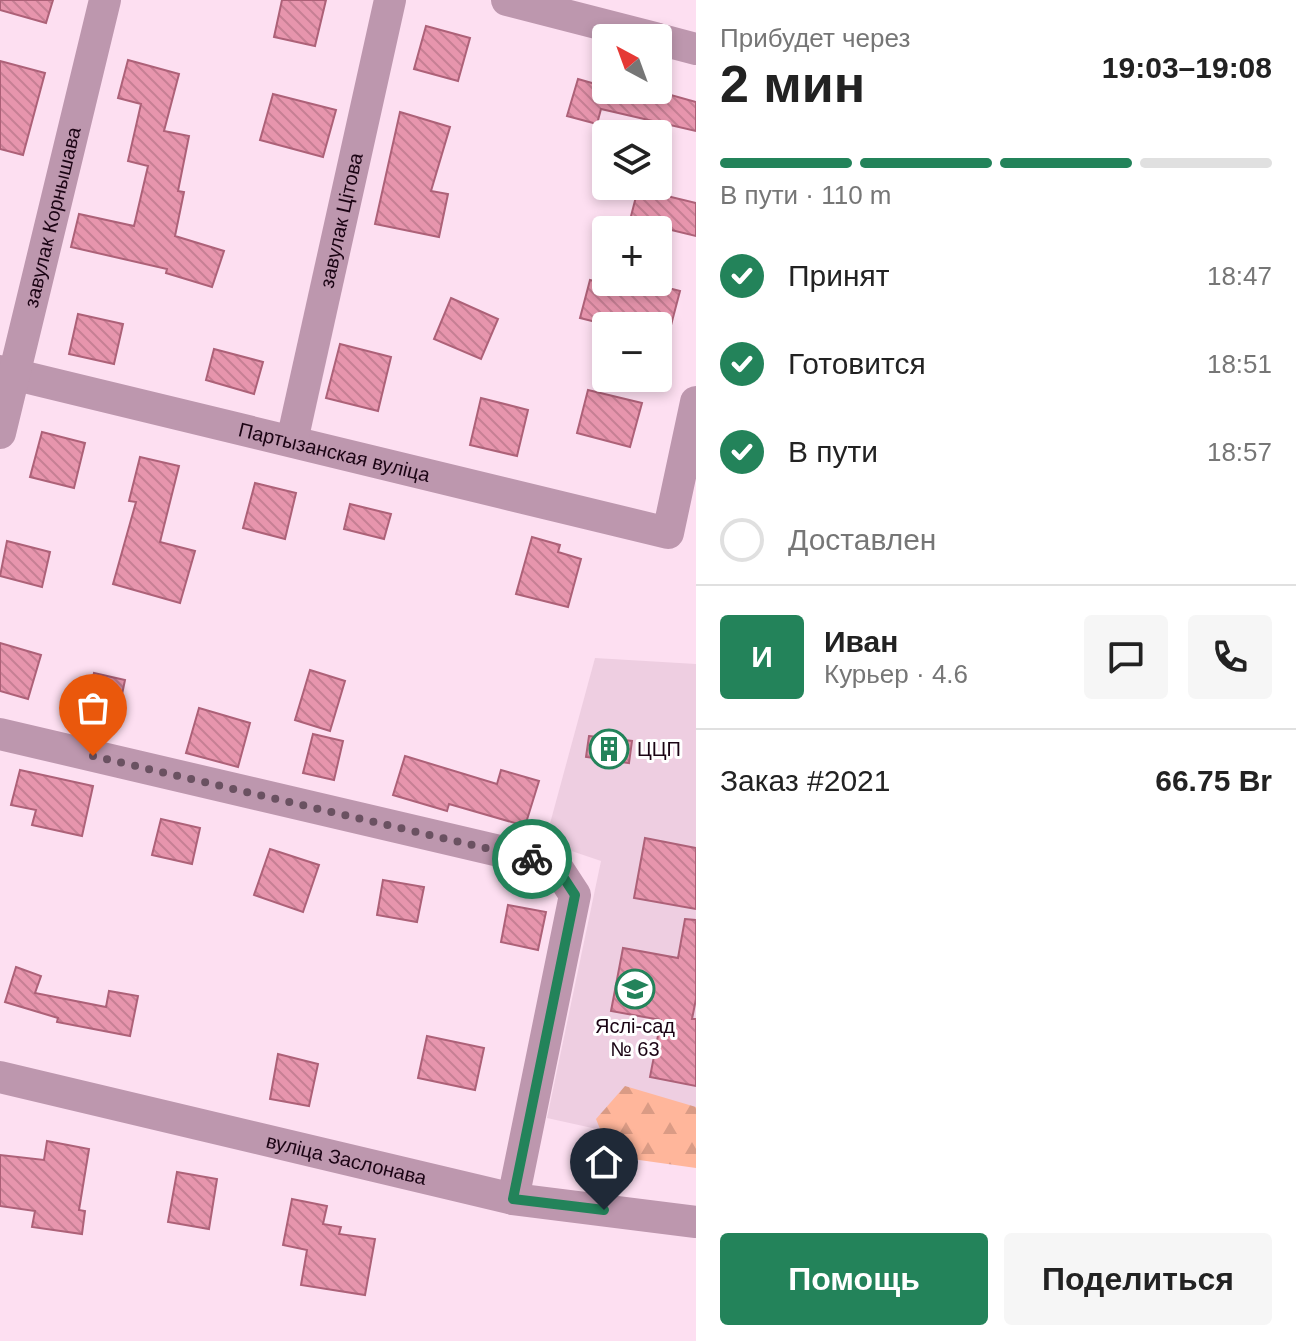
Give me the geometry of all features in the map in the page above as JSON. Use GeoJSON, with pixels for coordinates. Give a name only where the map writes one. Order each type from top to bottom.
{"type":"FeatureCollection","features":[{"type":"Feature","properties":{"kind":"street","name":"завулак Корнышава"},"geometry":{"type":"LineString","coordinates":[[0,433],[7,372],[105,0]]}},
{"type":"Feature","properties":{"kind":"street","name":"завулак Цітова"},"geometry":{"type":"LineString","coordinates":[[292,441],[390,0]]}},
{"type":"Feature","properties":{"kind":"street"},"geometry":{"type":"LineString","coordinates":[[507,0],[602,24]]}},
{"type":"Feature","properties":{"kind":"street"},"geometry":{"type":"LineString","coordinates":[[672,42],[696,49]]}},
{"type":"Feature","properties":{"kind":"street","name":"Партызанская вуліца"},"geometry":{"type":"LineString","coordinates":[[7,372],[668,533],[696,402]]}},
{"type":"Feature","properties":{"kind":"street"},"geometry":{"type":"LineString","coordinates":[[0,734],[529,858],[558,869],[575,895],[513,1199]]}},
{"type":"Feature","properties":{"kind":"street","name":"вуліца Заслонава"},"geometry":{"type":"LineString","coordinates":[[0,1077],[513,1199],[696,1222]]}},
{"type":"Feature","properties":{"kind":"shaded area","name":"Яслі-сад № 63"},"geometry":{"type":"Polygon","coordinates":[[[595,658],[696,664],[696,1151],[547,1118],[601,861],[545,842],[595,658]]]}},
{"type":"Feature","properties":{"kind":"green space"},"geometry":{"type":"Polygon","coordinates":[[[625,1086],[696,1107],[696,1168],[611,1156],[596,1119],[625,1086]]]}},
{"type":"Feature","properties":{"kind":"building"},"geometry":{"type":"Polygon","coordinates":[[[0,0],[53,0],[46,23],[0,10],[0,0]]]}},
{"type":"Feature","properties":{"kind":"building"},"geometry":{"type":"Polygon","coordinates":[[[282,0],[326,0],[315,46],[274,37],[282,0]]]}},
{"type":"Feature","properties":{"kind":"building"},"geometry":{"type":"Polygon","coordinates":[[[426,26],[470,38],[458,81],[414,69],[426,26]]]}},
{"type":"Feature","properties":{"kind":"building"},"geometry":{"type":"Polygon","coordinates":[[[128,60],[179,74],[164,131],[189,136],[178,191],[184,192],[175,236],[224,251],[212,287],[166,273],[167,269],[71,247],[79,214],[134,226],[148,166],[128,161],[141,104],[118,98],[128,60]]]}},
{"type":"Feature","properties":{"kind":"building"},"geometry":{"type":"Polygon","coordinates":[[[0,61],[45,73],[23,155],[0,149],[0,61]]]}},
{"type":"Feature","properties":{"kind":"building"},"geometry":{"type":"Polygon","coordinates":[[[578,79],[592,83],[592,104],[672,104],[672,95],[696,102],[696,131],[672,125],[672,120],[648,120],[601,109],[598,120],[592,120],[592,123],[567,116],[578,79]]]}},
{"type":"Feature","properties":{"kind":"building"},"geometry":{"type":"Polygon","coordinates":[[[273,94],[336,110],[323,157],[260,140],[273,94]]]}},
{"type":"Feature","properties":{"kind":"building"},"geometry":{"type":"Polygon","coordinates":[[[400,112],[450,127],[431,191],[448,194],[439,237],[375,224],[400,112]]]}},
{"type":"Feature","properties":{"kind":"building"},"geometry":{"type":"Polygon","coordinates":[[[672,197],[696,203],[696,236],[672,230],[672,216],[631,216],[635,200],[672,200],[672,197]]]}},
{"type":"Feature","properties":{"kind":"building"},"geometry":{"type":"Polygon","coordinates":[[[590,280],[592,296],[672,296],[672,289],[680,291],[672,321],[672,312],[592,312],[592,321],[580,318],[590,280]]]}},
{"type":"Feature","properties":{"kind":"building"},"geometry":{"type":"Polygon","coordinates":[[[451,298],[498,319],[481,359],[434,339],[451,298]]]}},
{"type":"Feature","properties":{"kind":"building"},"geometry":{"type":"Polygon","coordinates":[[[78,314],[123,324],[114,364],[69,354],[78,314]]]}},
{"type":"Feature","properties":{"kind":"building"},"geometry":{"type":"Polygon","coordinates":[[[340,344],[391,357],[378,411],[326,398],[340,344]]]}},
{"type":"Feature","properties":{"kind":"building"},"geometry":{"type":"Polygon","coordinates":[[[214,349],[263,362],[254,394],[206,380],[214,349]]]}},
{"type":"Feature","properties":{"kind":"building"},"geometry":{"type":"Polygon","coordinates":[[[588,390],[642,403],[630,447],[577,433],[588,390]]]}},
{"type":"Feature","properties":{"kind":"building"},"geometry":{"type":"Polygon","coordinates":[[[481,398],[528,410],[517,456],[470,445],[481,398]]]}},
{"type":"Feature","properties":{"kind":"building"},"geometry":{"type":"Polygon","coordinates":[[[42,432],[85,443],[74,488],[30,477],[42,432]]]}},
{"type":"Feature","properties":{"kind":"building"},"geometry":{"type":"Polygon","coordinates":[[[140,457],[179,466],[160,542],[195,551],[180,603],[113,584],[136,502],[129,501],[140,457]]]}},
{"type":"Feature","properties":{"kind":"building"},"geometry":{"type":"Polygon","coordinates":[[[255,483],[296,493],[285,539],[243,528],[255,483]]]}},
{"type":"Feature","properties":{"kind":"building"},"geometry":{"type":"Polygon","coordinates":[[[350,504],[391,514],[384,539],[344,529],[350,504]]]}},
{"type":"Feature","properties":{"kind":"building"},"geometry":{"type":"Polygon","coordinates":[[[532,537],[560,545],[558,552],[581,559],[568,607],[516,594],[532,537]]]}},
{"type":"Feature","properties":{"kind":"building"},"geometry":{"type":"Polygon","coordinates":[[[7,541],[50,552],[42,587],[0,576],[7,541]]]}},
{"type":"Feature","properties":{"kind":"building"},"geometry":{"type":"Polygon","coordinates":[[[0,643],[41,655],[28,699],[0,691],[0,643]]]}},
{"type":"Feature","properties":{"kind":"building"},"geometry":{"type":"Polygon","coordinates":[[[310,670],[345,681],[330,731],[295,720],[310,670]]]}},
{"type":"Feature","properties":{"kind":"building"},"geometry":{"type":"Polygon","coordinates":[[[94,673],[125,680],[114,733],[82,726],[94,673]]]}},
{"type":"Feature","properties":{"kind":"building"},"geometry":{"type":"Polygon","coordinates":[[[199,708],[250,723],[238,767],[186,753],[199,708]]]}},
{"type":"Feature","properties":{"kind":"building"},"geometry":{"type":"Polygon","coordinates":[[[313,734],[343,741],[334,780],[303,773],[313,734]]]}},
{"type":"Feature","properties":{"kind":"building","name":"ЦЦП"},"geometry":{"type":"Polygon","coordinates":[[[589,736],[632,741],[629,763],[586,757],[589,736]]]}},
{"type":"Feature","properties":{"kind":"building"},"geometry":{"type":"Polygon","coordinates":[[[405,756],[497,784],[501,770],[539,781],[525,826],[449,804],[447,811],[393,795],[405,756]]]}},
{"type":"Feature","properties":{"kind":"building"},"geometry":{"type":"Polygon","coordinates":[[[20,770],[93,786],[82,836],[32,825],[36,810],[11,805],[20,770]]]}},
{"type":"Feature","properties":{"kind":"building"},"geometry":{"type":"Polygon","coordinates":[[[161,819],[200,828],[192,864],[152,855],[161,819]]]}},
{"type":"Feature","properties":{"kind":"building"},"geometry":{"type":"Polygon","coordinates":[[[645,838],[696,848],[696,909],[634,898],[645,838]]]}},
{"type":"Feature","properties":{"kind":"building"},"geometry":{"type":"Polygon","coordinates":[[[270,849],[319,865],[303,912],[254,895],[270,849]]]}},
{"type":"Feature","properties":{"kind":"building"},"geometry":{"type":"Polygon","coordinates":[[[383,880],[424,887],[417,922],[377,915],[383,880]]]}},
{"type":"Feature","properties":{"kind":"building"},"geometry":{"type":"Polygon","coordinates":[[[508,905],[546,912],[538,950],[501,942],[508,905]]]}},
{"type":"Feature","properties":{"kind":"building"},"geometry":{"type":"Polygon","coordinates":[[[685,919],[696,920],[696,999],[692,1019],[696,1019],[696,1086],[650,1077],[661,1020],[611,1011],[623,948],[678,958],[685,919]]]}},
{"type":"Feature","properties":{"kind":"building"},"geometry":{"type":"Polygon","coordinates":[[[16,967],[41,976],[35,993],[106,1007],[109,991],[138,996],[130,1036],[57,1022],[58,1018],[5,1002],[16,967]]]}},
{"type":"Feature","properties":{"kind":"building"},"geometry":{"type":"Polygon","coordinates":[[[427,1036],[484,1048],[475,1090],[418,1078],[427,1036]]]}},
{"type":"Feature","properties":{"kind":"building"},"geometry":{"type":"Polygon","coordinates":[[[278,1054],[318,1064],[309,1106],[270,1099],[278,1054]]]}},
{"type":"Feature","properties":{"kind":"building"},"geometry":{"type":"Polygon","coordinates":[[[47,1141],[89,1149],[79,1210],[85,1211],[82,1234],[32,1227],[35,1211],[0,1206],[0,1155],[44,1160],[47,1141]]]}},
{"type":"Feature","properties":{"kind":"building"},"geometry":{"type":"Polygon","coordinates":[[[177,1172],[217,1179],[209,1229],[168,1222],[177,1172]]]}},
{"type":"Feature","properties":{"kind":"building"},"geometry":{"type":"Polygon","coordinates":[[[292,1199],[327,1206],[323,1224],[341,1227],[339,1234],[375,1239],[365,1295],[301,1285],[307,1250],[283,1245],[292,1199]]]}},
{"type":"Feature","properties":{"kind":"way so far"},"geometry":{"type":"LineString","coordinates":[[93,756],[532,859]]}},
{"type":"Feature","properties":{"kind":"place","name":"ЦЦП"},"geometry":{"type":"Point","coordinates":[609,749]}},
{"type":"Feature","properties":{"kind":"place","name":"Яслі-сад № 63"},"geometry":{"type":"Point","coordinates":[635,989]}},
{"type":"Feature","properties":{"kind":"route"},"geometry":{"type":"LineString","coordinates":[[532,859],[558,869],[575,895],[513,1199],[604,1210]]}}]}
